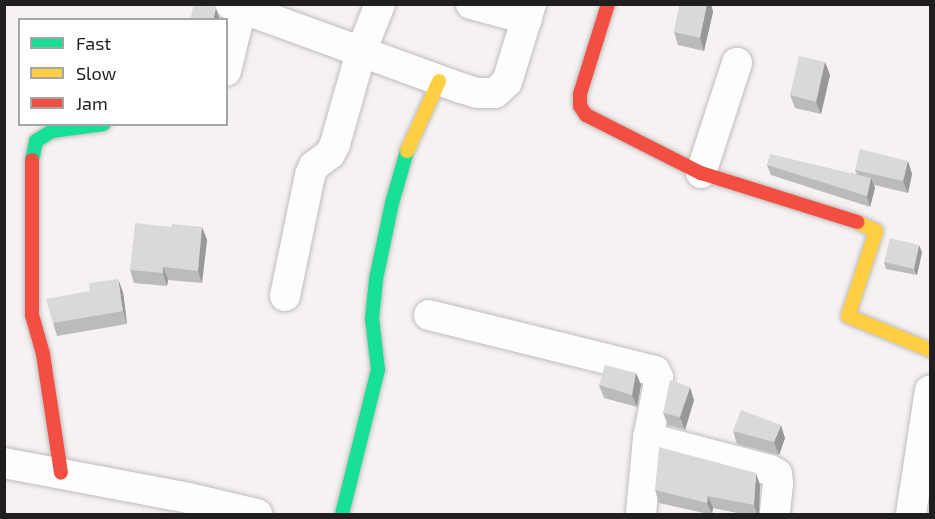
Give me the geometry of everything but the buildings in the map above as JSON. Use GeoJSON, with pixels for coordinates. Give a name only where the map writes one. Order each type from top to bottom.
{"type":"FeatureCollection","features":[{"type":"Feature","properties":{"kind":"street"},"geometry":{"type":"LineString","coordinates":[[285,296],[310,175],[314,166],[330,154],[335,144],[361,52],[380,4]]}},
{"type":"Feature","properties":{"kind":"street"},"geometry":{"type":"LineString","coordinates":[[228,58],[236,7],[439,81],[477,93],[495,93],[507,82],[529,12],[471,4]]}},
{"type":"Feature","properties":{"kind":"street"},"geometry":{"type":"LineString","coordinates":[[608,4],[580,94],[580,106],[586,115],[701,173],[870,226],[876,231],[848,316],[930,350]]}},
{"type":"Feature","properties":{"kind":"street"},"geometry":{"type":"LineString","coordinates":[[701,173],[737,63]]}},
{"type":"Feature","properties":{"kind":"street"},"geometry":{"type":"LineString","coordinates":[[342,514],[378,370],[372,318],[373,299],[392,203],[405,157],[439,81]]}},
{"type":"Feature","properties":{"kind":"street"},"geometry":{"type":"LineString","coordinates":[[61,473],[43,354],[32,315],[32,156],[36,141],[52,131],[89,126]]}},
{"type":"Feature","properties":{"kind":"street"},"geometry":{"type":"LineString","coordinates":[[429,315],[655,371],[658,377],[658,388],[648,438],[641,514]]}},
{"type":"Feature","properties":{"kind":"street"},"geometry":{"type":"LineString","coordinates":[[911,514],[930,390]]}},
{"type":"Feature","properties":{"kind":"street"},"geometry":{"type":"LineString","coordinates":[[648,438],[770,470],[777,474],[775,514]]}},
{"type":"Feature","properties":{"kind":"street"},"geometry":{"type":"LineString","coordinates":[[4,463],[189,498],[257,514]]}},
{"type":"Feature","properties":{"kind":"traffic: fast"},"geometry":{"type":"LineString","coordinates":[[32,160],[36,141],[52,131],[89,126]]}},
{"type":"Feature","properties":{"kind":"traffic: fast"},"geometry":{"type":"LineString","coordinates":[[342,514],[378,370],[372,318],[376,279],[392,203],[407,151]]}},
{"type":"Feature","properties":{"kind":"traffic: slow"},"geometry":{"type":"LineString","coordinates":[[407,151],[439,81]]}},
{"type":"Feature","properties":{"kind":"traffic: slow"},"geometry":{"type":"LineString","coordinates":[[857,222],[876,231],[848,316],[930,350]]}},
{"type":"Feature","properties":{"kind":"traffic: jam"},"geometry":{"type":"LineString","coordinates":[[608,4],[580,94],[580,106],[586,115],[701,173],[857,222]]}},
{"type":"Feature","properties":{"kind":"traffic: jam"},"geometry":{"type":"LineString","coordinates":[[32,160],[32,315],[43,354],[61,473]]}}]}
